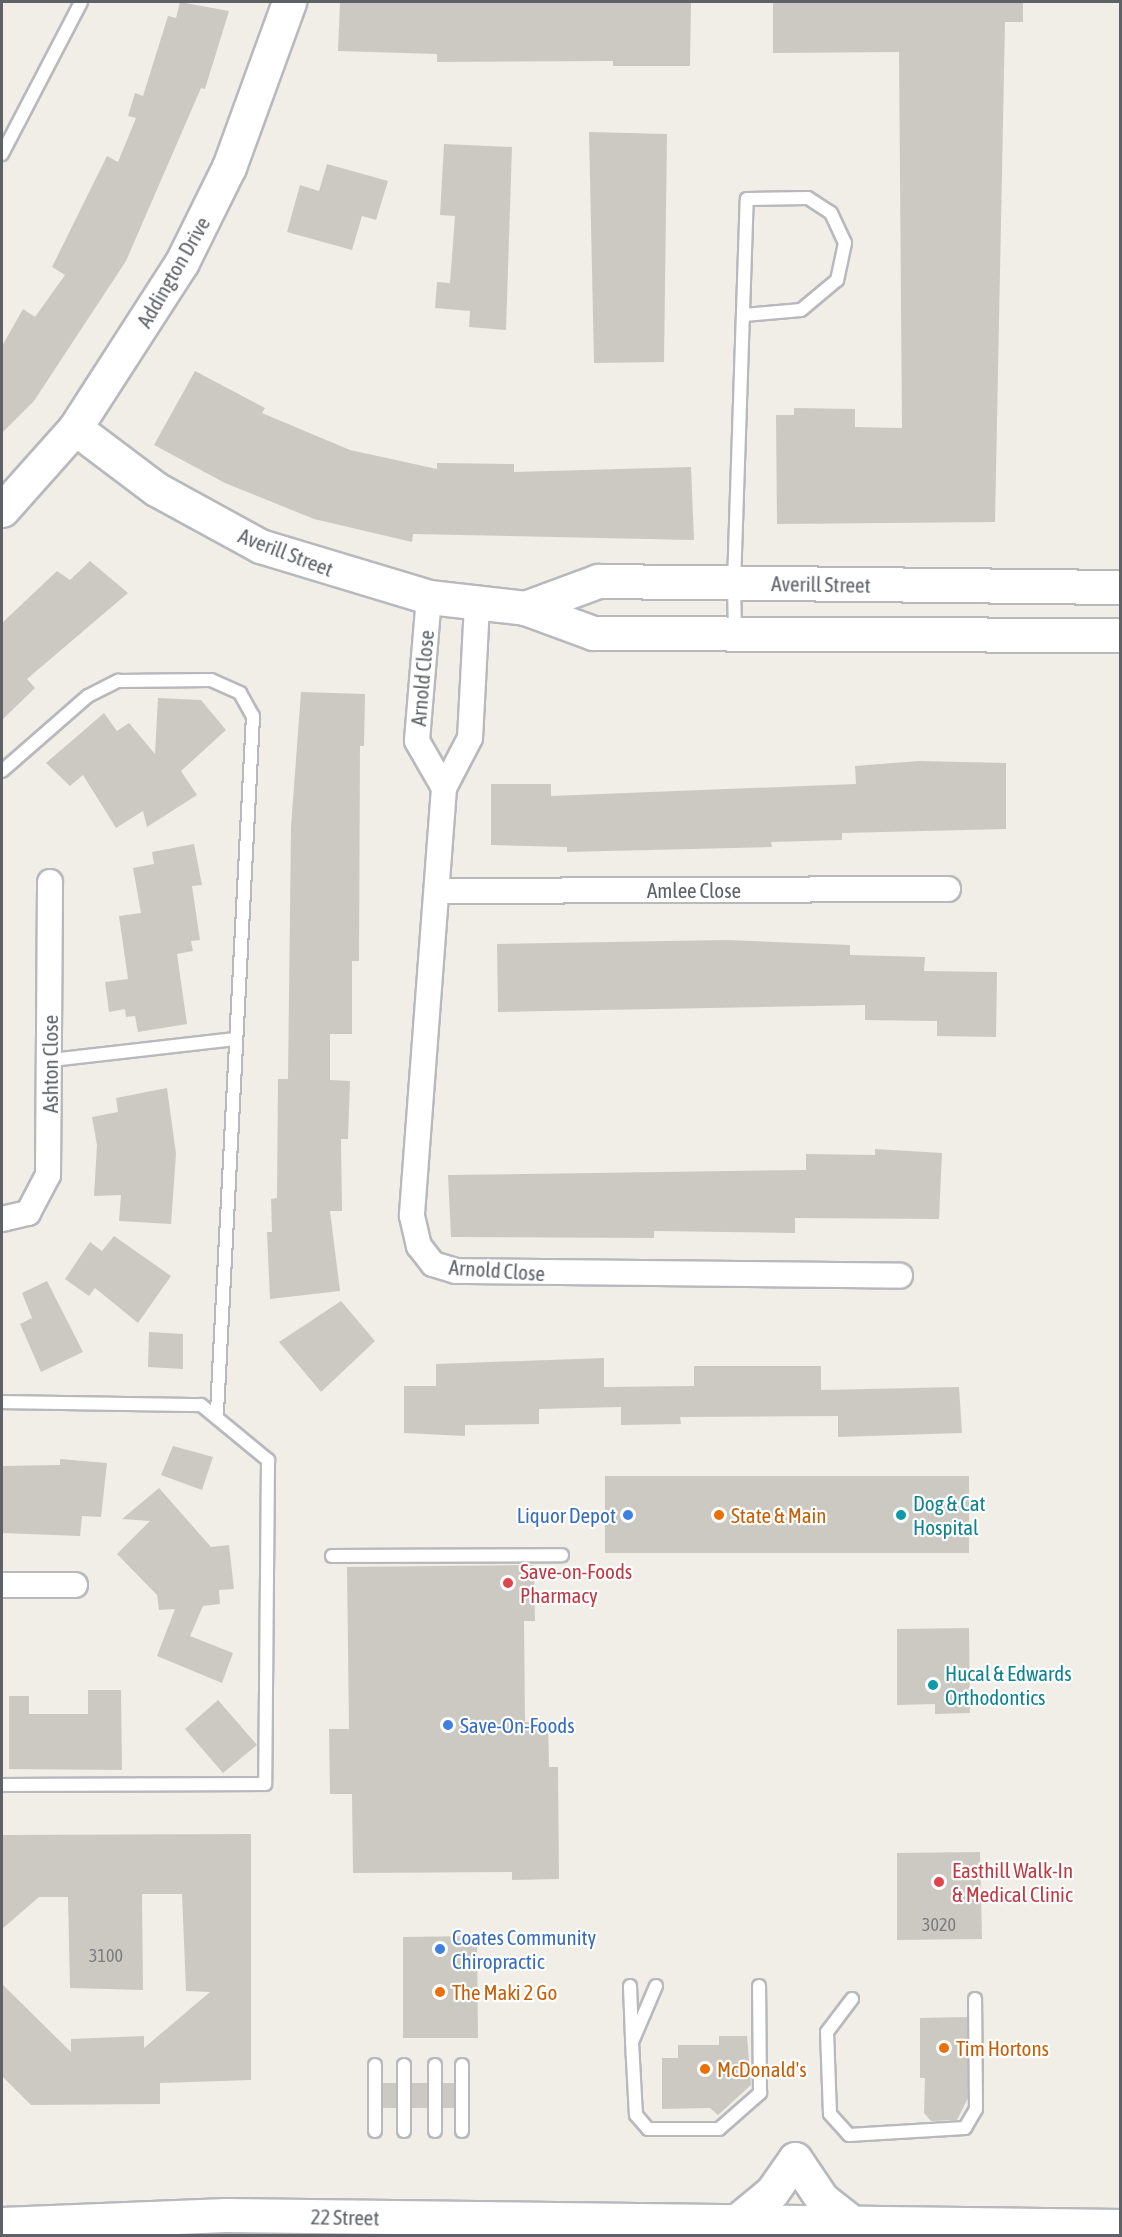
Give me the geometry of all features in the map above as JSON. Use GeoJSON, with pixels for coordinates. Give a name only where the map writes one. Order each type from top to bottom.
{"type":"FeatureCollection","features":[{"type":"Feature","properties":{"kind":"street","name":"Addington Drive"},"geometry":{"type":"LineString","coordinates":[[2,510],[75,428],[207,215],[289,2]]}},
{"type":"Feature","properties":{"kind":"street","name":"Averill Street"},"geometry":{"type":"LineString","coordinates":[[75,428],[156,489],[260,546],[429,597],[477,605],[525,608],[593,633],[1120,635]]}},
{"type":"Feature","properties":{"kind":"street","name":"Averill Street"},"geometry":{"type":"LineString","coordinates":[[525,608],[598,581],[1120,587]]}},
{"type":"Feature","properties":{"kind":"street","name":"Arnold Close"},"geometry":{"type":"LineString","coordinates":[[429,597],[417,741],[444,788]]}},
{"type":"Feature","properties":{"kind":"street","name":"Arnold Close"},"geometry":{"type":"LineString","coordinates":[[477,605],[470,738],[444,788],[439,891],[412,1216],[419,1246],[433,1264],[497,1273],[900,1276]]}},
{"type":"Feature","properties":{"kind":"street","name":"Ashton Close"},"geometry":{"type":"LineString","coordinates":[[2,1219],[28,1213],[44,1189],[51,1060],[50,882]]}},
{"type":"Feature","properties":{"kind":"street","name":"Amlee Close"},"geometry":{"type":"LineString","coordinates":[[439,891],[948,889]]}},
{"type":"Feature","properties":{"kind":"street"},"geometry":{"type":"LineString","coordinates":[[2,1585],[75,1585]]}},
{"type":"Feature","properties":{"kind":"street"},"geometry":{"type":"LineString","coordinates":[[738,2220],[772,2192],[795,2159],[822,2199],[850,2221]]}},
{"type":"Feature","properties":{"kind":"street"},"geometry":{"type":"LineString","coordinates":[[1050,2226],[1120,2206]]}},
{"type":"Feature","properties":{"kind":"street","name":"22 Street"},"geometry":{"type":"LineString","coordinates":[[2,2224],[226,2215],[1120,2226]]}},
{"type":"Feature","properties":{"kind":"lane"},"geometry":{"type":"LineString","coordinates":[[2,154],[81,2]]}},
{"type":"Feature","properties":{"kind":"lane"},"geometry":{"type":"LineString","coordinates":[[735,634],[734,583],[747,199],[808,198],[831,213],[844,243],[837,280],[801,310],[744,315]]}},
{"type":"Feature","properties":{"kind":"lane"},"geometry":{"type":"LineString","coordinates":[[2,771],[88,696],[118,681],[212,680],[240,693],[253,716],[254,747],[217,1413]]}},
{"type":"Feature","properties":{"kind":"lane"},"geometry":{"type":"LineString","coordinates":[[51,1060],[236,1039]]}},
{"type":"Feature","properties":{"kind":"lane"},"geometry":{"type":"LineString","coordinates":[[2,1402],[201,1405],[217,1413],[268,1460],[266,1784],[2,1785]]}},
{"type":"Feature","properties":{"kind":"lane"},"geometry":{"type":"LineString","coordinates":[[332,1556],[562,1555]]}},
{"type":"Feature","properties":{"kind":"lane"},"geometry":{"type":"LineString","coordinates":[[630,1986],[636,2115],[648,2129],[720,2129],[760,2093],[759,1986]]}},
{"type":"Feature","properties":{"kind":"lane"},"geometry":{"type":"LineString","coordinates":[[632,2042],[656,1986]]}},
{"type":"Feature","properties":{"kind":"lane"},"geometry":{"type":"LineString","coordinates":[[852,1999],[827,2032],[830,2114],[849,2135],[871,2135],[965,2128],[976,2109],[975,1998]]}},
{"type":"Feature","properties":{"kind":"lane"},"geometry":{"type":"LineString","coordinates":[[375,2065],[375,2131]]}},
{"type":"Feature","properties":{"kind":"lane"},"geometry":{"type":"LineString","coordinates":[[404,2065],[404,2131]]}},
{"type":"Feature","properties":{"kind":"lane"},"geometry":{"type":"LineString","coordinates":[[435,2065],[435,2131]]}},
{"type":"Feature","properties":{"kind":"lane"},"geometry":{"type":"LineString","coordinates":[[462,2065],[462,2131]]}},
{"type":"Feature","properties":{"kind":"building"},"geometry":{"type":"Polygon","coordinates":[[[180,2],[229,11],[205,89],[201,88],[126,261],[34,401],[2,433],[2,346],[23,309],[35,317],[65,275],[52,267],[107,156],[118,162],[136,118],[128,116],[135,93],[143,96],[168,16],[176,18],[180,2]]]}},
{"type":"Feature","properties":{"kind":"building"},"geometry":{"type":"Polygon","coordinates":[[[340,2],[691,2],[690,66],[613,66],[613,61],[437,62],[437,54],[338,51],[340,2]]]}},
{"type":"Feature","properties":{"kind":"building"},"geometry":{"type":"Polygon","coordinates":[[[773,2],[1023,2],[1023,22],[1005,22],[995,522],[777,524],[776,415],[794,415],[794,408],[855,409],[855,427],[902,428],[899,52],[773,53],[773,2]]]}},
{"type":"Feature","properties":{"kind":"building"},"geometry":{"type":"Polygon","coordinates":[[[589,132],[667,134],[664,362],[594,363],[589,132]]]}},
{"type":"Feature","properties":{"kind":"building"},"geometry":{"type":"Polygon","coordinates":[[[444,144],[512,147],[506,330],[469,327],[470,311],[435,308],[437,282],[450,283],[455,216],[440,215],[444,144]]]}},
{"type":"Feature","properties":{"kind":"building"},"geometry":{"type":"Polygon","coordinates":[[[327,164],[388,181],[376,220],[362,216],[352,250],[287,232],[300,185],[319,191],[327,164]]]}},
{"type":"Feature","properties":{"kind":"building"},"geometry":{"type":"Polygon","coordinates":[[[195,371],[265,408],[262,413],[350,450],[437,469],[437,463],[514,464],[514,472],[691,467],[694,540],[413,534],[412,542],[314,519],[225,483],[154,445],[195,371]]]}},
{"type":"Feature","properties":{"kind":"building"},"geometry":{"type":"Polygon","coordinates":[[[90,561],[128,593],[27,679],[35,688],[2,720],[2,623],[57,571],[70,580],[90,561]]]}},
{"type":"Feature","properties":{"kind":"building"},"geometry":{"type":"Polygon","coordinates":[[[301,692],[365,694],[364,746],[360,746],[359,961],[352,961],[352,1034],[330,1034],[330,1080],[350,1081],[348,1139],[341,1139],[342,1211],[330,1211],[340,1291],[270,1299],[267,1232],[272,1232],[271,1199],[277,1198],[278,1079],[288,1079],[291,827],[301,692]]]}},
{"type":"Feature","properties":{"kind":"building"},"geometry":{"type":"Polygon","coordinates":[[[158,698],[201,700],[226,730],[181,771],[197,795],[147,827],[143,811],[116,828],[83,775],[70,786],[46,763],[104,713],[117,731],[129,723],[155,754],[158,698]]]}},
{"type":"Feature","properties":{"kind":"building"},"geometry":{"type":"Polygon","coordinates":[[[919,761],[1006,763],[1006,829],[842,833],[842,840],[771,842],[772,847],[567,852],[567,847],[491,845],[491,784],[551,784],[551,796],[856,784],[855,766],[919,761]]]}},
{"type":"Feature","properties":{"kind":"building"},"geometry":{"type":"Polygon","coordinates":[[[194,844],[202,885],[192,886],[200,940],[191,941],[193,951],[177,954],[187,1024],[138,1032],[135,1016],[126,1017],[125,1009],[109,1012],[105,982],[128,979],[119,916],[141,913],[133,868],[154,864],[152,852],[194,844]]]}},
{"type":"Feature","properties":{"kind":"building"},"geometry":{"type":"Polygon","coordinates":[[[726,940],[850,945],[850,955],[925,957],[924,971],[997,972],[996,1037],[937,1036],[937,1021],[865,1020],[865,1005],[498,1012],[497,944],[726,940]]]}},
{"type":"Feature","properties":{"kind":"building"},"geometry":{"type":"Polygon","coordinates":[[[167,1088],[176,1154],[171,1224],[119,1221],[121,1195],[94,1196],[97,1145],[92,1117],[118,1112],[116,1098],[167,1088]]]}},
{"type":"Feature","properties":{"kind":"building"},"geometry":{"type":"Polygon","coordinates":[[[875,1149],[942,1153],[939,1219],[795,1218],[795,1233],[654,1231],[654,1238],[451,1237],[448,1175],[806,1170],[806,1154],[875,1155],[875,1149]]]}},
{"type":"Feature","properties":{"kind":"building"},"geometry":{"type":"Polygon","coordinates":[[[114,1236],[171,1276],[138,1323],[95,1288],[89,1296],[65,1279],[90,1242],[102,1251],[114,1236]]]}},
{"type":"Feature","properties":{"kind":"building"},"geometry":{"type":"Polygon","coordinates":[[[47,1281],[83,1352],[41,1372],[20,1324],[32,1318],[22,1293],[47,1281]]]}},
{"type":"Feature","properties":{"kind":"building"},"geometry":{"type":"Polygon","coordinates":[[[341,1301],[375,1341],[321,1392],[279,1342],[341,1301]]]}},
{"type":"Feature","properties":{"kind":"building"},"geometry":{"type":"Polygon","coordinates":[[[149,1332],[183,1334],[183,1369],[148,1367],[149,1332]]]}},
{"type":"Feature","properties":{"kind":"building"},"geometry":{"type":"Polygon","coordinates":[[[604,1358],[604,1387],[694,1386],[694,1366],[821,1366],[821,1390],[959,1387],[962,1433],[838,1437],[838,1416],[680,1417],[681,1424],[621,1425],[621,1407],[539,1409],[539,1424],[465,1425],[465,1436],[404,1433],[404,1386],[436,1386],[436,1364],[604,1358]]]}},
{"type":"Feature","properties":{"kind":"building"},"geometry":{"type":"Polygon","coordinates":[[[173,1446],[213,1457],[202,1490],[161,1475],[173,1446]]]}},
{"type":"Feature","properties":{"kind":"building"},"geometry":{"type":"Polygon","coordinates":[[[60,1459],[107,1463],[101,1517],[82,1516],[80,1536],[2,1533],[2,1466],[60,1465],[60,1459]]]}},
{"type":"Feature","properties":{"kind":"building"},"geometry":{"type":"Polygon","coordinates":[[[605,1476],[969,1476],[969,1553],[605,1553],[605,1476]]]}},
{"type":"Feature","properties":{"kind":"building"},"geometry":{"type":"Polygon","coordinates":[[[159,1488],[211,1547],[229,1545],[234,1589],[219,1590],[220,1604],[203,1606],[190,1636],[233,1653],[222,1683],[157,1656],[175,1609],[159,1610],[157,1595],[117,1554],[150,1521],[122,1519],[159,1488]]]}},
{"type":"Feature","properties":{"kind":"building","name":"Save-On-Foods"},"geometry":{"type":"Polygon","coordinates":[[[534,1565],[535,1621],[524,1621],[525,1722],[548,1722],[549,1767],[558,1767],[559,1879],[512,1880],[512,1872],[353,1873],[352,1794],[330,1794],[329,1729],[349,1729],[347,1567],[534,1565]]]}},
{"type":"Feature","properties":{"kind":"building","name":"Hucal & Edwards Orthodontics"},"geometry":{"type":"Polygon","coordinates":[[[969,1628],[970,1713],[935,1714],[935,1704],[897,1705],[897,1629],[969,1628]]]}},
{"type":"Feature","properties":{"kind":"building"},"geometry":{"type":"Polygon","coordinates":[[[88,1690],[121,1690],[122,1770],[9,1769],[9,1696],[29,1696],[29,1714],[88,1714],[88,1690]]]}},
{"type":"Feature","properties":{"kind":"building"},"geometry":{"type":"Polygon","coordinates":[[[218,1700],[257,1745],[223,1773],[185,1729],[218,1700]]]}},
{"type":"Feature","properties":{"kind":"building"},"geometry":{"type":"Polygon","coordinates":[[[251,1834],[251,2080],[160,2083],[160,2104],[31,2105],[2,2076],[2,1984],[71,2052],[71,2039],[144,2036],[144,2048],[210,1992],[186,1991],[182,1894],[142,1894],[143,1990],[70,1988],[68,1897],[39,1897],[2,1929],[2,1835],[251,1834]]]}},
{"type":"Feature","properties":{"kind":"building","name":"Easthill Walk-In & Medical Clinic"},"geometry":{"type":"Polygon","coordinates":[[[980,1852],[982,1939],[897,1940],[897,1853],[980,1852]]]}},
{"type":"Feature","properties":{"kind":"building"},"geometry":{"type":"Polygon","coordinates":[[[477,1936],[478,2038],[403,2038],[403,1937],[477,1936]]]}},
{"type":"Feature","properties":{"kind":"building","name":"Tim Hortons"},"geometry":{"type":"Polygon","coordinates":[[[967,2017],[968,2098],[957,2120],[931,2121],[924,2113],[925,2078],[920,2078],[920,2018],[967,2017]]]}},
{"type":"Feature","properties":{"kind":"building","name":"McDonald's"},"geometry":{"type":"Polygon","coordinates":[[[719,2036],[747,2036],[751,2085],[718,2115],[710,2108],[662,2109],[662,2058],[678,2058],[678,2045],[719,2045],[719,2036]]]}},
{"type":"Feature","properties":{"kind":"building"},"geometry":{"type":"Polygon","coordinates":[[[383,2083],[396,2083],[396,2108],[383,2108],[383,2083]]]}},
{"type":"Feature","properties":{"kind":"building"},"geometry":{"type":"Polygon","coordinates":[[[412,2083],[427,2083],[427,2108],[412,2108],[412,2083]]]}},
{"type":"Feature","properties":{"kind":"building"},"geometry":{"type":"Polygon","coordinates":[[[443,2083],[454,2083],[454,2108],[443,2108],[443,2083]]]}},
{"type":"Feature","properties":{"kind":"place","name":"Liquor Depot"},"geometry":{"type":"Point","coordinates":[628,1515]}},
{"type":"Feature","properties":{"kind":"place","name":"State & Main"},"geometry":{"type":"Point","coordinates":[719,1515]}},
{"type":"Feature","properties":{"kind":"place","name":"Dog & Cat Hospital"},"geometry":{"type":"Point","coordinates":[901,1515]}},
{"type":"Feature","properties":{"kind":"place","name":"Save-on-Foods Pharmacy"},"geometry":{"type":"Point","coordinates":[508,1583]}},
{"type":"Feature","properties":{"kind":"place","name":"Hucal & Edwards Orthodontics"},"geometry":{"type":"Point","coordinates":[933,1685]}},
{"type":"Feature","properties":{"kind":"place","name":"Save-On-Foods"},"geometry":{"type":"Point","coordinates":[448,1725]}},
{"type":"Feature","properties":{"kind":"place","name":"Easthill Walk-In & Medical Clinic"},"geometry":{"type":"Point","coordinates":[939,1882]}},
{"type":"Feature","properties":{"kind":"place","name":"Coates Community Chiropractic"},"geometry":{"type":"Point","coordinates":[440,1949]}},
{"type":"Feature","properties":{"kind":"place","name":"The Maki 2 Go"},"geometry":{"type":"Point","coordinates":[440,1992]}},
{"type":"Feature","properties":{"kind":"place","name":"Tim Hortons"},"geometry":{"type":"Point","coordinates":[944,2048]}},
{"type":"Feature","properties":{"kind":"place","name":"McDonald's"},"geometry":{"type":"Point","coordinates":[705,2069]}}]}
